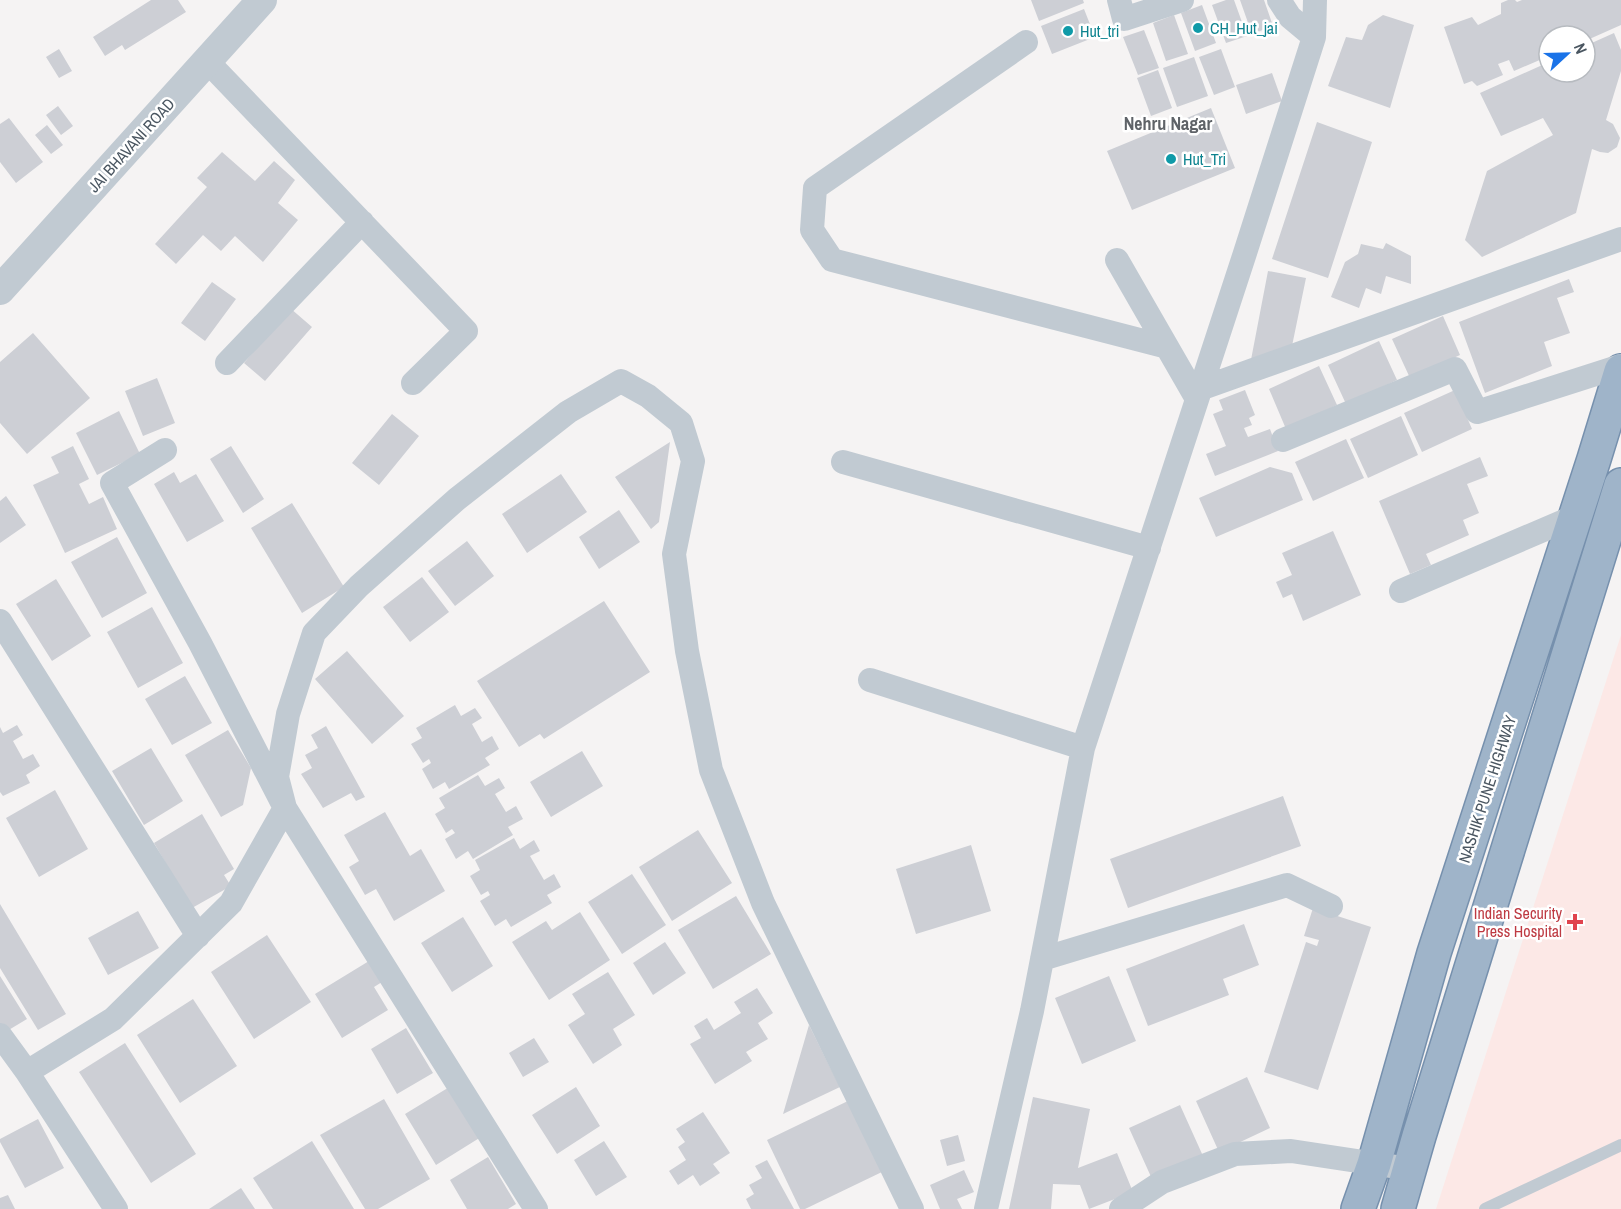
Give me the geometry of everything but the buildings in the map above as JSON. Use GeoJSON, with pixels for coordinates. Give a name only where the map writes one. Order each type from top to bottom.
{"type":"FeatureCollection","features":[{"type":"Feature","properties":{"kind":"highway","name":"NASHIK PUNE HIGHWAY"},"geometry":{"type":"LineString","coordinates":[[1363,1208],[1434,953],[1621,371]]}},
{"type":"Feature","properties":{"kind":"highway"},"geometry":{"type":"LineString","coordinates":[[1398,1209],[1621,485]]}},
{"type":"Feature","properties":{"kind":"street","name":"JAI BHAVANI ROAD"},"geometry":{"type":"LineString","coordinates":[[0,291],[262,0]]}},
{"type":"Feature","properties":{"kind":"street"},"geometry":{"type":"LineString","coordinates":[[1119,0],[1124,19],[1182,0]]}},
{"type":"Feature","properties":{"kind":"street"},"geometry":{"type":"LineString","coordinates":[[1280,0],[1290,17],[1314,37]]}},
{"type":"Feature","properties":{"kind":"street"},"geometry":{"type":"LineString","coordinates":[[986,1209],[1032,1011],[1083,748],[1314,37],[1315,0]]}},
{"type":"Feature","properties":{"kind":"street"},"geometry":{"type":"LineString","coordinates":[[1026,42],[815,188],[812,230],[831,260],[1167,347]]}},
{"type":"Feature","properties":{"kind":"street"},"geometry":{"type":"LineString","coordinates":[[207,61],[466,331],[413,383]]}},
{"type":"Feature","properties":{"kind":"street"},"geometry":{"type":"LineString","coordinates":[[227,363],[362,222]]}},
{"type":"Feature","properties":{"kind":"street"},"geometry":{"type":"LineString","coordinates":[[1199,394],[1621,239]]}},
{"type":"Feature","properties":{"kind":"street"},"geometry":{"type":"LineString","coordinates":[[1117,260],[1167,347],[1199,394]]}},
{"type":"Feature","properties":{"kind":"street"},"geometry":{"type":"LineString","coordinates":[[1283,440],[1455,369],[1477,412],[1621,366]]}},
{"type":"Feature","properties":{"kind":"street"},"geometry":{"type":"LineString","coordinates":[[27,1072],[113,1019],[231,903],[285,808],[277,777],[284,735],[288,714],[315,633],[359,586],[457,499],[568,412],[621,381],[648,396],[681,423],[693,461],[674,554],[687,651],[711,770],[763,903],[912,1209]]}},
{"type":"Feature","properties":{"kind":"street"},"geometry":{"type":"LineString","coordinates":[[165,450],[112,483],[200,643],[285,808],[536,1209]]}},
{"type":"Feature","properties":{"kind":"street"},"geometry":{"type":"LineString","coordinates":[[843,462],[1149,548]]}},
{"type":"Feature","properties":{"kind":"street"},"geometry":{"type":"LineString","coordinates":[[1401,591],[1576,516]]}},
{"type":"Feature","properties":{"kind":"street"},"geometry":{"type":"LineString","coordinates":[[0,621],[198,936]]}},
{"type":"Feature","properties":{"kind":"street"},"geometry":{"type":"LineString","coordinates":[[870,680],[1083,748]]}},
{"type":"Feature","properties":{"kind":"street"},"geometry":{"type":"LineString","coordinates":[[1042,959],[1287,885],[1331,906]]}},
{"type":"Feature","properties":{"kind":"street"},"geometry":{"type":"LineString","coordinates":[[0,1035],[27,1072],[116,1209]]}},
{"type":"Feature","properties":{"kind":"street"},"geometry":{"type":"LineString","coordinates":[[1121,1209],[1162,1182],[1235,1154],[1291,1151],[1410,1169]]}},
{"type":"Feature","properties":{"kind":"lane"},"geometry":{"type":"LineString","coordinates":[[1485,1209],[1621,1145]]}},
{"type":"Feature","properties":{"kind":"shaded area","name":"Indian Security Press Hospital"},"geometry":{"type":"Polygon","coordinates":[[[1621,635],[1621,1209],[1436,1209],[1621,635]]]}},
{"type":"Feature","properties":{"kind":"place","name":"CH_Hut_jai"},"geometry":{"type":"Point","coordinates":[1198,28]}},
{"type":"Feature","properties":{"kind":"place","name":"Hut_tri"},"geometry":{"type":"Point","coordinates":[1068,31]}},
{"type":"Feature","properties":{"kind":"place","name":"Hut_Tri"},"geometry":{"type":"Point","coordinates":[1171,159]}},
{"type":"Feature","properties":{"kind":"place","name":"Indian Security Press Hospital"},"geometry":{"type":"Point","coordinates":[1575,922]}},
{"type":"Feature","properties":{"kind":"district","name":"Nehru Nagar"},"geometry":{"type":"Point","coordinates":[1168,124]}}]}
